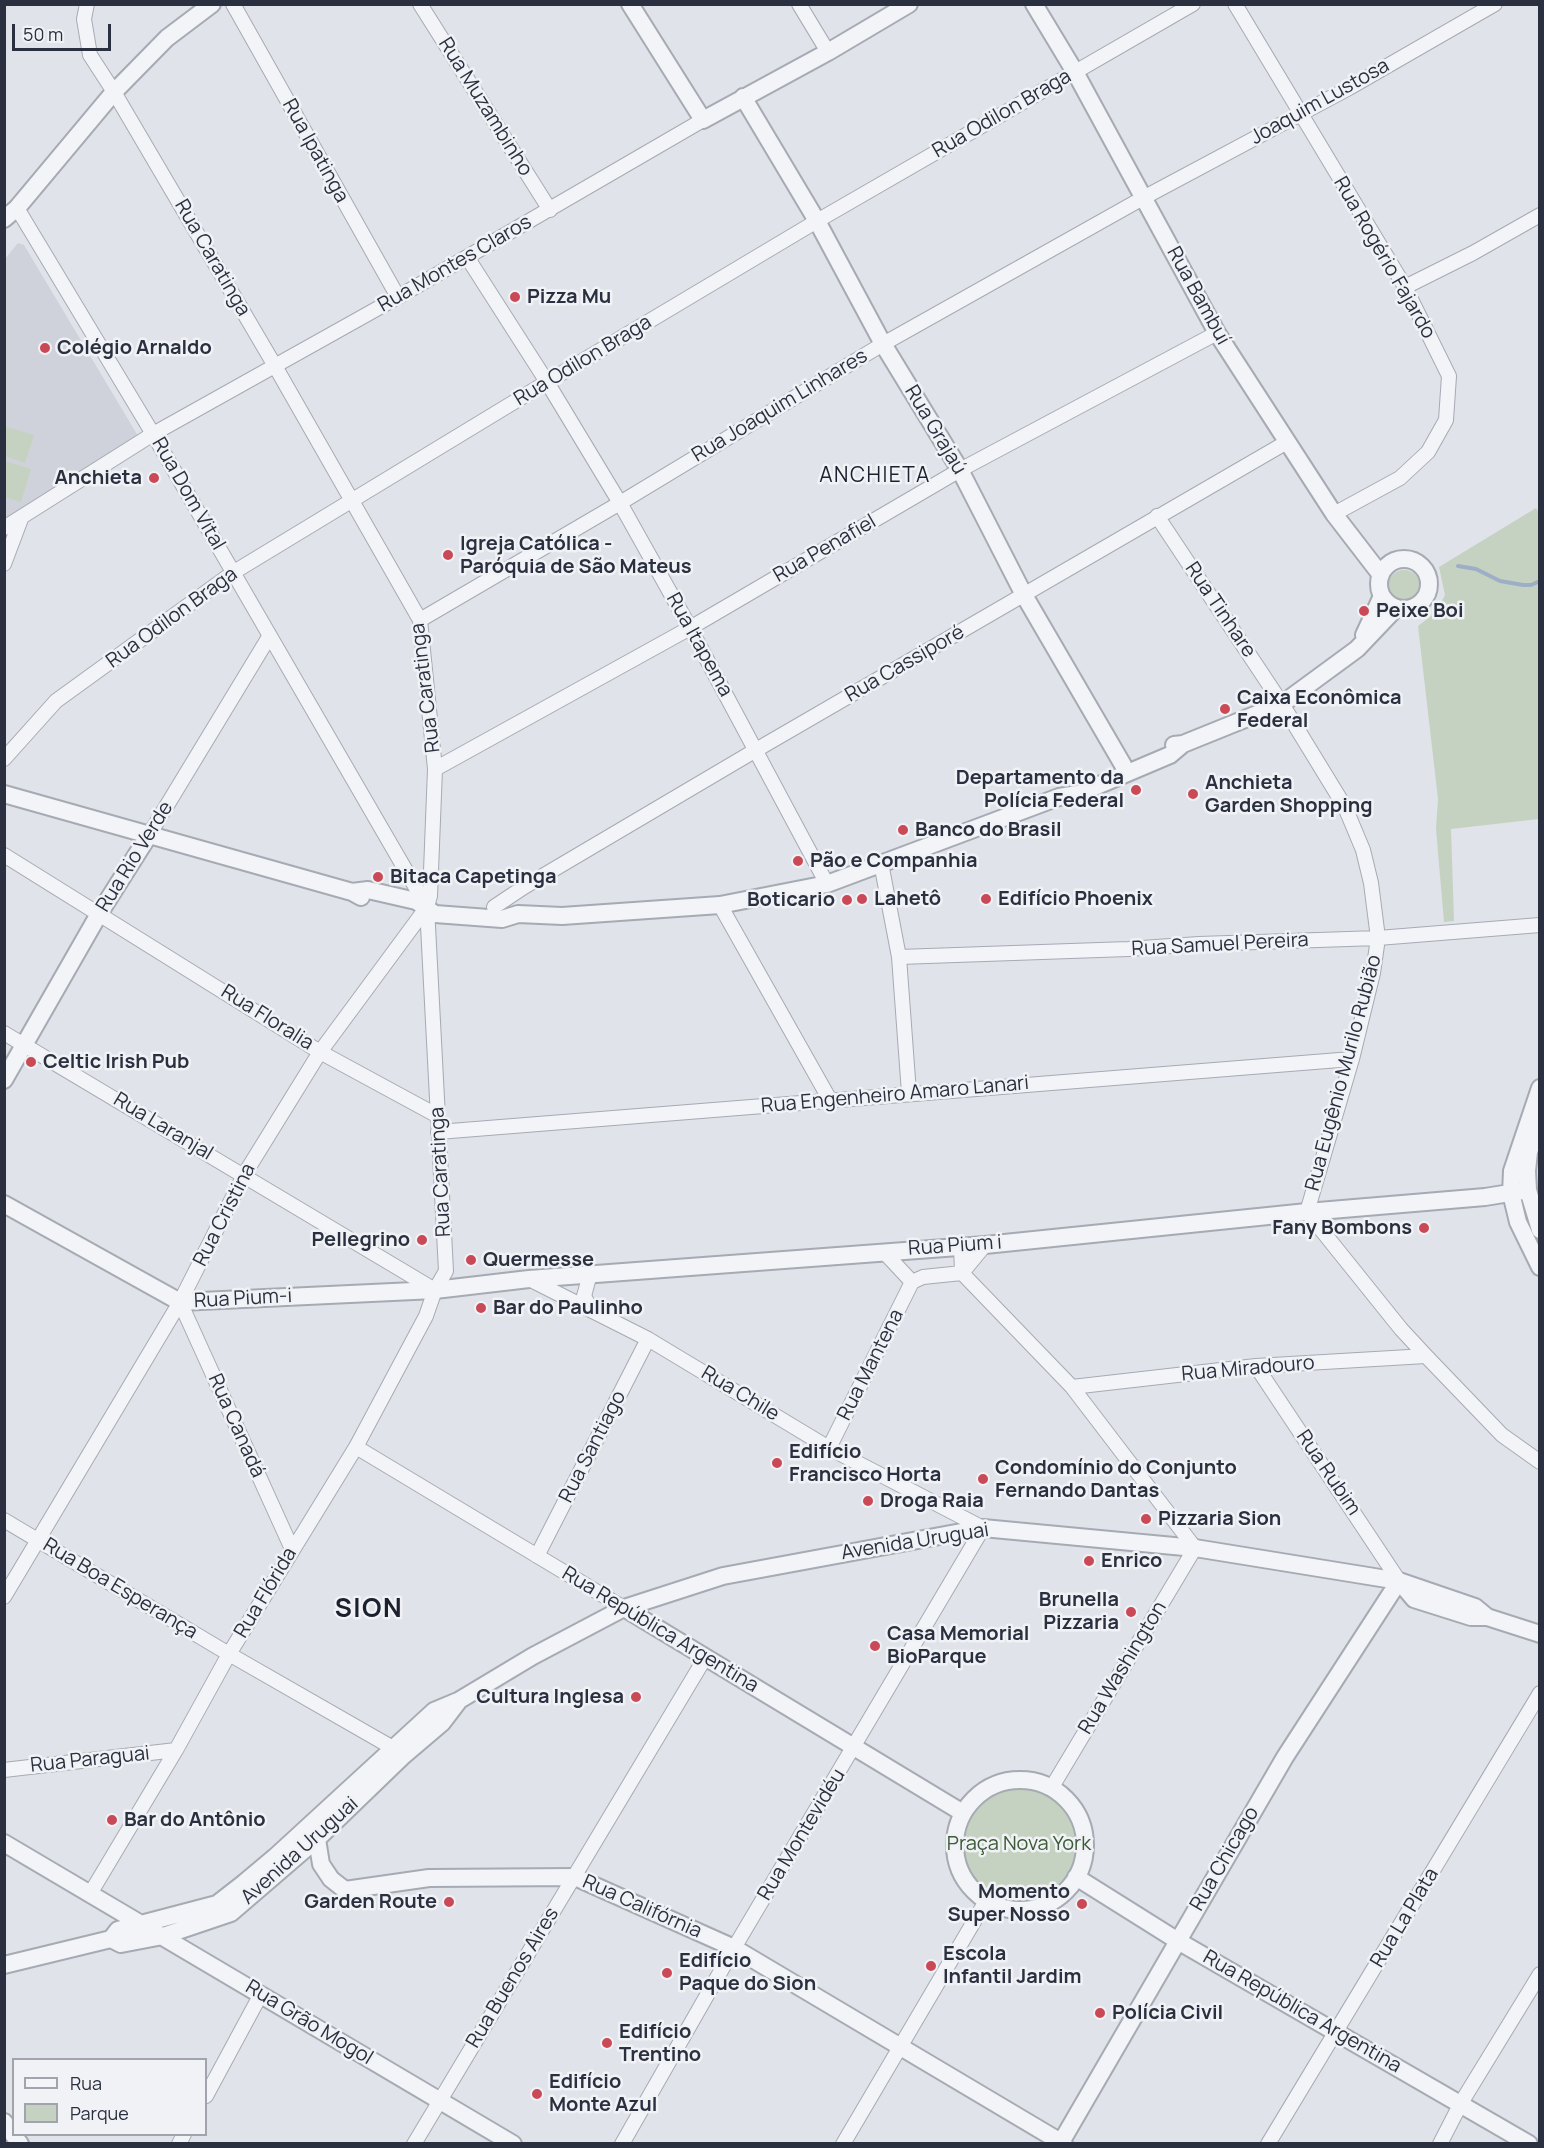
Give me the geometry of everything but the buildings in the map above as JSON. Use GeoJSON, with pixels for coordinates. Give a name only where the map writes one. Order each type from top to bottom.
{"type":"FeatureCollection","features":[{"type":"Feature","properties":{"kind":"street","name":"Rua Caratinga"},"geometry":{"type":"LineString","coordinates":[[87,4],[84,19],[90,55],[275,366],[420,620],[435,769],[430,896],[427,907],[446,1270],[435,1290]]}},
{"type":"Feature","properties":{"kind":"street"},"geometry":{"type":"LineString","coordinates":[[4,219],[17,208],[114,92],[167,38],[212,4]]}},
{"type":"Feature","properties":{"kind":"street","name":"Rua Ipatinga"},"geometry":{"type":"LineString","coordinates":[[232,4],[398,297]]}},
{"type":"Feature","properties":{"kind":"street","name":"Rua Muzambinho"},"geometry":{"type":"LineString","coordinates":[[420,4],[550,210]]}},
{"type":"Feature","properties":{"kind":"street"},"geometry":{"type":"LineString","coordinates":[[630,4],[703,120]]}},
{"type":"Feature","properties":{"kind":"street"},"geometry":{"type":"LineString","coordinates":[[800,4],[828,51]]}},
{"type":"Feature","properties":{"kind":"street","name":"Rua Montes Claros"},"geometry":{"type":"LineString","coordinates":[[4,528],[153,434],[398,297],[703,120],[909,4]]}},
{"type":"Feature","properties":{"kind":"street","name":"Rua Bambuí"},"geometry":{"type":"LineString","coordinates":[[1034,4],[1075,72],[1217,333],[1334,514],[1381,575]]}},
{"type":"Feature","properties":{"kind":"street","name":"Rua Odilon Braga"},"geometry":{"type":"LineString","coordinates":[[4,759],[56,701],[234,572],[818,221],[1193,4]]}},
{"type":"Feature","properties":{"kind":"street","name":"Rua Rogério Fajardo"},"geometry":{"type":"LineString","coordinates":[[1236,4],[1405,287],[1449,376],[1446,420],[1428,453],[1400,478],[1334,514]]}},
{"type":"Feature","properties":{"kind":"street","name":"Joaquim Lustosa"},"geometry":{"type":"LineString","coordinates":[[1143,198],[1300,114],[1495,4]]}},
{"type":"Feature","properties":{"kind":"street","name":"Rua Grajaú"},"geometry":{"type":"LineString","coordinates":[[743,98],[818,221],[883,344],[960,470],[1024,594],[1123,765]]}},
{"type":"Feature","properties":{"kind":"street","name":"Rua Joaquim Linhares"},"geometry":{"type":"LineString","coordinates":[[420,620],[620,503],[883,344],[1143,198]]}},
{"type":"Feature","properties":{"kind":"street","name":"Rua Dom Vital"},"geometry":{"type":"LineString","coordinates":[[17,208],[234,572],[269,637],[427,907]]}},
{"type":"Feature","properties":{"kind":"street"},"geometry":{"type":"LineString","coordinates":[[1405,287],[1473,253],[1539,215]]}},
{"type":"Feature","properties":{"kind":"street","name":"Rua Itapema"},"geometry":{"type":"LineString","coordinates":[[467,257],[547,382],[620,503],[690,628],[827,884]]}},
{"type":"Feature","properties":{"kind":"street","name":"Rua Penafiel"},"geometry":{"type":"LineString","coordinates":[[435,769],[690,628],[960,470],[1217,333]]}},
{"type":"Feature","properties":{"kind":"street","name":"Rua Cassiporé"},"geometry":{"type":"LineString","coordinates":[[494,908],[524,887],[756,750],[1287,442]]}},
{"type":"Feature","properties":{"kind":"street","name":"Rua Tinhare"},"geometry":{"type":"LineString","coordinates":[[1157,516],[1282,704]]}},
{"type":"Feature","properties":{"kind":"street"},"geometry":{"type":"LineString","coordinates":[[4,564],[21,519]]}},
{"type":"Feature","properties":{"kind":"street"},"geometry":{"type":"LineString","coordinates":[[1397,560],[1413,560],[1425,570],[1430,585],[1424,600],[1411,608],[1396,608],[1382,596],[1379,582],[1381,575],[1390,563],[1397,560]]}},
{"type":"Feature","properties":{"kind":"street"},"geometry":{"type":"LineString","coordinates":[[1357,649],[1382,596]]}},
{"type":"Feature","properties":{"kind":"street"},"geometry":{"type":"LineString","coordinates":[[1059,797],[1075,785],[1164,746],[1183,744],[1282,704],[1357,649],[1396,608]]}},
{"type":"Feature","properties":{"kind":"street","name":"Rua Rio Verde"},"geometry":{"type":"LineString","coordinates":[[4,1080],[99,914],[269,637]]}},
{"type":"Feature","properties":{"kind":"street","name":"Rua Eugênio Murilo Rubião"},"geometry":{"type":"LineString","coordinates":[[1282,704],[1345,807],[1359,839],[1371,883],[1378,938],[1373,973],[1352,1059],[1307,1212]]}},
{"type":"Feature","properties":{"kind":"street"},"geometry":{"type":"LineString","coordinates":[[4,794],[352,892],[365,900],[414,912],[436,902],[505,909],[518,914],[562,916],[720,905],[827,884],[1059,797],[1078,794],[1170,755],[1183,744]]}},
{"type":"Feature","properties":{"kind":"street","name":"Rua Floralia"},"geometry":{"type":"LineString","coordinates":[[4,855],[320,1052],[438,1116]]}},
{"type":"Feature","properties":{"kind":"street"},"geometry":{"type":"LineString","coordinates":[[881,863],[900,957],[909,1093]]}},
{"type":"Feature","properties":{"kind":"street"},"geometry":{"type":"LineString","coordinates":[[518,914],[524,887]]}},
{"type":"Feature","properties":{"kind":"street"},"geometry":{"type":"LineString","coordinates":[[720,905],[830,1100]]}},
{"type":"Feature","properties":{"kind":"street"},"geometry":{"type":"LineString","coordinates":[[427,907],[435,914],[502,919],[518,914]]}},
{"type":"Feature","properties":{"kind":"street","name":"Rua Cristina"},"geometry":{"type":"LineString","coordinates":[[4,1597],[180,1302],[244,1175],[320,1052],[427,907]]}},
{"type":"Feature","properties":{"kind":"street","name":"Rua Samuel Pereira"},"geometry":{"type":"LineString","coordinates":[[900,957],[1378,938],[1539,925]]}},
{"type":"Feature","properties":{"kind":"street","name":"Rua Laranjal"},"geometry":{"type":"LineString","coordinates":[[4,1033],[244,1175],[414,1283]]}},
{"type":"Feature","properties":{"kind":"street","name":"Rua Engenheiro Amaro Lanari"},"geometry":{"type":"LineString","coordinates":[[438,1132],[1352,1059]]}},
{"type":"Feature","properties":{"kind":"street"},"geometry":{"type":"LineString","coordinates":[[1539,1088],[1512,1171],[1511,1193],[1518,1221],[1539,1267]]}},
{"type":"Feature","properties":{"kind":"street"},"geometry":{"type":"LineString","coordinates":[[1539,1121],[1529,1152],[1527,1172],[1528,1190],[1539,1230]]}},
{"type":"Feature","properties":{"kind":"street"},"geometry":{"type":"LineString","coordinates":[[1474,1197],[1512,1171]]}},
{"type":"Feature","properties":{"kind":"street"},"geometry":{"type":"LineString","coordinates":[[1474,1197],[1528,1190]]}},
{"type":"Feature","properties":{"kind":"street","name":"Rua Pium i"},"geometry":{"type":"LineString","coordinates":[[435,1290],[590,1274],[985,1245],[1474,1197]]}},
{"type":"Feature","properties":{"kind":"street","name":"Rua Pium-i"},"geometry":{"type":"LineString","coordinates":[[4,1204],[180,1302],[414,1283],[435,1290]]}},
{"type":"Feature","properties":{"kind":"street"},"geometry":{"type":"LineString","coordinates":[[1307,1212],[1401,1329],[1426,1356],[1502,1435],[1539,1462]]}},
{"type":"Feature","properties":{"kind":"street"},"geometry":{"type":"LineString","coordinates":[[884,1252],[912,1282],[922,1277],[962,1273],[985,1245]]}},
{"type":"Feature","properties":{"kind":"street"},"geometry":{"type":"LineString","coordinates":[[961,1246],[962,1273],[1072,1388],[1195,1548]]}},
{"type":"Feature","properties":{"kind":"street"},"geometry":{"type":"LineString","coordinates":[[590,1274],[584,1296],[592,1311]]}},
{"type":"Feature","properties":{"kind":"street","name":"Rua Chile"},"geometry":{"type":"LineString","coordinates":[[529,1279],[648,1339],[830,1448],[983,1528]]}},
{"type":"Feature","properties":{"kind":"street","name":"Rua Mantena"},"geometry":{"type":"LineString","coordinates":[[830,1448],[912,1282]]}},
{"type":"Feature","properties":{"kind":"street","name":"Rua Flórida"},"geometry":{"type":"LineString","coordinates":[[90,1893],[176,1750],[229,1654],[356,1447],[426,1316],[435,1290]]}},
{"type":"Feature","properties":{"kind":"street","name":"Rua Canadá"},"geometry":{"type":"LineString","coordinates":[[180,1302],[292,1550]]}},
{"type":"Feature","properties":{"kind":"street","name":"Rua Santiago"},"geometry":{"type":"LineString","coordinates":[[537,1556],[648,1339]]}},
{"type":"Feature","properties":{"kind":"street","name":"Rua Miradouro"},"geometry":{"type":"LineString","coordinates":[[1072,1388],[1256,1366],[1426,1356]]}},
{"type":"Feature","properties":{"kind":"street","name":"Rua Rubim"},"geometry":{"type":"LineString","coordinates":[[1256,1366],[1399,1581]]}},
{"type":"Feature","properties":{"kind":"street","name":"Rua República Argentina"},"geometry":{"type":"LineString","coordinates":[[356,1447],[963,1813]]}},
{"type":"Feature","properties":{"kind":"street","name":"Rua Boa Esperança"},"geometry":{"type":"LineString","coordinates":[[4,1520],[229,1654],[393,1748]]}},
{"type":"Feature","properties":{"kind":"street","name":"Avenida Uruguai"},"geometry":{"type":"LineString","coordinates":[[4,1965],[114,1934],[142,1923],[217,1904],[275,1857],[434,1711],[458,1701],[533,1656],[624,1608],[723,1576],[983,1528],[1195,1548],[1399,1581]]}},
{"type":"Feature","properties":{"kind":"street","name":"Rua Montevidéu"},"geometry":{"type":"LineString","coordinates":[[622,2144],[734,1948],[983,1528]]}},
{"type":"Feature","properties":{"kind":"street","name":"Rua Washington"},"geometry":{"type":"LineString","coordinates":[[1052,1787],[1195,1548]]}},
{"type":"Feature","properties":{"kind":"street"},"geometry":{"type":"LineString","coordinates":[[1399,1581],[1414,1599],[1471,1617],[1487,1617],[1539,1634]]}},
{"type":"Feature","properties":{"kind":"street","name":"Rua Chicago"},"geometry":{"type":"LineString","coordinates":[[1062,2143],[1284,1757],[1399,1581]]}},
{"type":"Feature","properties":{"kind":"street","name":"Rua Buenos Aires"},"geometry":{"type":"LineString","coordinates":[[414,2144],[705,1658]]}},
{"type":"Feature","properties":{"kind":"street","name":"Rua La Plata"},"geometry":{"type":"LineString","coordinates":[[1268,2144],[1539,1692]]}},
{"type":"Feature","properties":{"kind":"street","name":"Avenida Uruguai"},"geometry":{"type":"LineString","coordinates":[[114,1934],[121,1944],[163,1936],[231,1913],[317,1839],[402,1757],[442,1723],[458,1701]]}},
{"type":"Feature","properties":{"kind":"street","name":"Rua Paraguai"},"geometry":{"type":"LineString","coordinates":[[4,1770],[176,1750]]}},
{"type":"Feature","properties":{"kind":"street"},"geometry":{"type":"LineString","coordinates":[[1017,1778],[1052,1787],[1067,1800],[1082,1828],[1083,1862],[1076,1877],[1054,1901],[1036,1909],[1019,1910],[986,1901],[973,1889],[960,1870],[955,1851],[956,1832],[963,1813],[973,1799],[986,1789],[1001,1782],[1017,1778]]}},
{"type":"Feature","properties":{"kind":"street"},"geometry":{"type":"LineString","coordinates":[[275,1857],[297,1857],[321,1864],[317,1839]]}},
{"type":"Feature","properties":{"kind":"street","name":"Rua Grão Mogol"},"geometry":{"type":"LineString","coordinates":[[4,1843],[513,2144]]}},
{"type":"Feature","properties":{"kind":"street","name":"Rua Califórnia"},"geometry":{"type":"LineString","coordinates":[[321,1864],[331,1879],[345,1890],[429,1878],[575,1876],[734,1948],[1062,2143]]}},
{"type":"Feature","properties":{"kind":"street","name":"Rua República Argentina"},"geometry":{"type":"LineString","coordinates":[[1076,1877],[1178,1941],[1529,2144]]}},
{"type":"Feature","properties":{"kind":"street"},"geometry":{"type":"LineString","coordinates":[[843,2144],[986,1901]]}},
{"type":"Feature","properties":{"kind":"street"},"geometry":{"type":"LineString","coordinates":[[105,1903],[116,1919],[114,1934]]}},
{"type":"Feature","properties":{"kind":"street"},"geometry":{"type":"LineString","coordinates":[[1440,2144],[1461,2103],[1539,1974]]}},
{"type":"Feature","properties":{"kind":"street"},"geometry":{"type":"LineString","coordinates":[[207,2094],[261,1994]]}},
{"type":"Feature","properties":{"kind":"shaded area","name":"Colégio Arnaldo"},"geometry":{"type":"Polygon","coordinates":[[[18,243],[24,245],[138,436],[22,514],[5,520],[4,260],[18,243]]]}},
{"type":"Feature","properties":{"kind":"green space"},"geometry":{"type":"Polygon","coordinates":[[[4,426],[34,435],[25,463],[5,456],[4,426]]]}},
{"type":"Feature","properties":{"kind":"green space"},"geometry":{"type":"Polygon","coordinates":[[[5,461],[31,469],[21,502],[5,497],[5,461]]]}},
{"type":"Feature","properties":{"kind":"green space"},"geometry":{"type":"Polygon","coordinates":[[[1536,508],[1540,514],[1539,819],[1451,829],[1454,921],[1444,922],[1436,829],[1438,799],[1418,626],[1436,612],[1445,595],[1439,567],[1536,508]]]}},
{"type":"Feature","properties":{"kind":"green space"},"geometry":{"type":"Polygon","coordinates":[[[1404,570],[1415,575],[1420,586],[1415,597],[1404,602],[1393,597],[1388,586],[1393,575],[1404,570]]]}},
{"type":"Feature","properties":{"kind":"green space","name":"Praça Nova York"},"geometry":{"type":"Polygon","coordinates":[[[1019,1786],[1041,1791],[1060,1803],[1072,1822],[1077,1844],[1072,1866],[1060,1885],[1041,1897],[1019,1902],[997,1897],[978,1885],[966,1866],[961,1844],[966,1822],[978,1803],[997,1791],[1019,1786]]]}},
{"type":"Feature","properties":{"kind":"waterway"},"geometry":{"type":"LineString","coordinates":[[1458,566],[1476,569],[1500,581],[1523,585],[1531,585],[1540,581]]}},
{"type":"Feature","properties":{"kind":"place","name":"Pizza Mu"},"geometry":{"type":"Point","coordinates":[515,297]}},
{"type":"Feature","properties":{"kind":"place","name":"Colégio Arnaldo"},"geometry":{"type":"Point","coordinates":[45,348]}},
{"type":"Feature","properties":{"kind":"place","name":"Anchieta"},"geometry":{"type":"Point","coordinates":[154,478]}},
{"type":"Feature","properties":{"kind":"place","name":"Igreja Católica - Paróquia de São Mateus"},"geometry":{"type":"Point","coordinates":[448,555]}},
{"type":"Feature","properties":{"kind":"place","name":"Peixe Boi"},"geometry":{"type":"Point","coordinates":[1364,611]}},
{"type":"Feature","properties":{"kind":"place","name":"Caixa Econômica Federal"},"geometry":{"type":"Point","coordinates":[1225,709]}},
{"type":"Feature","properties":{"kind":"place","name":"Departamento da Polícia Federal"},"geometry":{"type":"Point","coordinates":[1136,790]}},
{"type":"Feature","properties":{"kind":"place","name":"Anchieta Garden Shopping"},"geometry":{"type":"Point","coordinates":[1193,794]}},
{"type":"Feature","properties":{"kind":"place","name":"Banco do Brasil"},"geometry":{"type":"Point","coordinates":[903,830]}},
{"type":"Feature","properties":{"kind":"place","name":"Pão e Companhia"},"geometry":{"type":"Point","coordinates":[798,861]}},
{"type":"Feature","properties":{"kind":"place","name":"Bitaca Capetinga"},"geometry":{"type":"Point","coordinates":[378,877]}},
{"type":"Feature","properties":{"kind":"place","name":"Lahetô"},"geometry":{"type":"Point","coordinates":[862,899]}},
{"type":"Feature","properties":{"kind":"place","name":"Edifício Phoenix"},"geometry":{"type":"Point","coordinates":[986,899]}},
{"type":"Feature","properties":{"kind":"place","name":"Boticario"},"geometry":{"type":"Point","coordinates":[847,900]}},
{"type":"Feature","properties":{"kind":"place","name":"Celtic Irish Pub"},"geometry":{"type":"Point","coordinates":[31,1062]}},
{"type":"Feature","properties":{"kind":"place","name":"Fany Bombons"},"geometry":{"type":"Point","coordinates":[1424,1228]}},
{"type":"Feature","properties":{"kind":"place","name":"Pellegrino"},"geometry":{"type":"Point","coordinates":[422,1240]}},
{"type":"Feature","properties":{"kind":"place","name":"Quermesse"},"geometry":{"type":"Point","coordinates":[471,1260]}},
{"type":"Feature","properties":{"kind":"place","name":"Bar do Paulinho"},"geometry":{"type":"Point","coordinates":[481,1308]}},
{"type":"Feature","properties":{"kind":"place","name":"Edifício Francisco Horta"},"geometry":{"type":"Point","coordinates":[777,1463]}},
{"type":"Feature","properties":{"kind":"place","name":"Condomínio do Conjunto Fernando Dantas"},"geometry":{"type":"Point","coordinates":[983,1479]}},
{"type":"Feature","properties":{"kind":"place","name":"Droga Raia"},"geometry":{"type":"Point","coordinates":[868,1501]}},
{"type":"Feature","properties":{"kind":"place","name":"Pizzaria Sion"},"geometry":{"type":"Point","coordinates":[1146,1519]}},
{"type":"Feature","properties":{"kind":"place","name":"Enrico"},"geometry":{"type":"Point","coordinates":[1089,1561]}},
{"type":"Feature","properties":{"kind":"place","name":"Brunella Pizzaria"},"geometry":{"type":"Point","coordinates":[1131,1612]}},
{"type":"Feature","properties":{"kind":"place","name":"Casa Memorial BioParque"},"geometry":{"type":"Point","coordinates":[875,1646]}},
{"type":"Feature","properties":{"kind":"place","name":"Cultura Inglesa"},"geometry":{"type":"Point","coordinates":[636,1697]}},
{"type":"Feature","properties":{"kind":"place","name":"Bar do Antônio"},"geometry":{"type":"Point","coordinates":[112,1820]}},
{"type":"Feature","properties":{"kind":"place","name":"Garden Route"},"geometry":{"type":"Point","coordinates":[449,1902]}},
{"type":"Feature","properties":{"kind":"place","name":"Momento Super Nosso"},"geometry":{"type":"Point","coordinates":[1082,1904]}},
{"type":"Feature","properties":{"kind":"place","name":"Escola Infantil Jardim"},"geometry":{"type":"Point","coordinates":[931,1966]}},
{"type":"Feature","properties":{"kind":"place","name":"Edifício Paque do Sion"},"geometry":{"type":"Point","coordinates":[667,1973]}},
{"type":"Feature","properties":{"kind":"place","name":"Polícia Civil"},"geometry":{"type":"Point","coordinates":[1100,2013]}},
{"type":"Feature","properties":{"kind":"place","name":"Edifício Trentino"},"geometry":{"type":"Point","coordinates":[607,2043]}},
{"type":"Feature","properties":{"kind":"place","name":"Edifício Monte Azul"},"geometry":{"type":"Point","coordinates":[537,2094]}},
{"type":"Feature","properties":{"kind":"district","name":"ANCHIETA"},"geometry":{"type":"Point","coordinates":[875,476]}},
{"type":"Feature","properties":{"kind":"district","name":"SION"},"geometry":{"type":"Point","coordinates":[369,1610]}}]}
